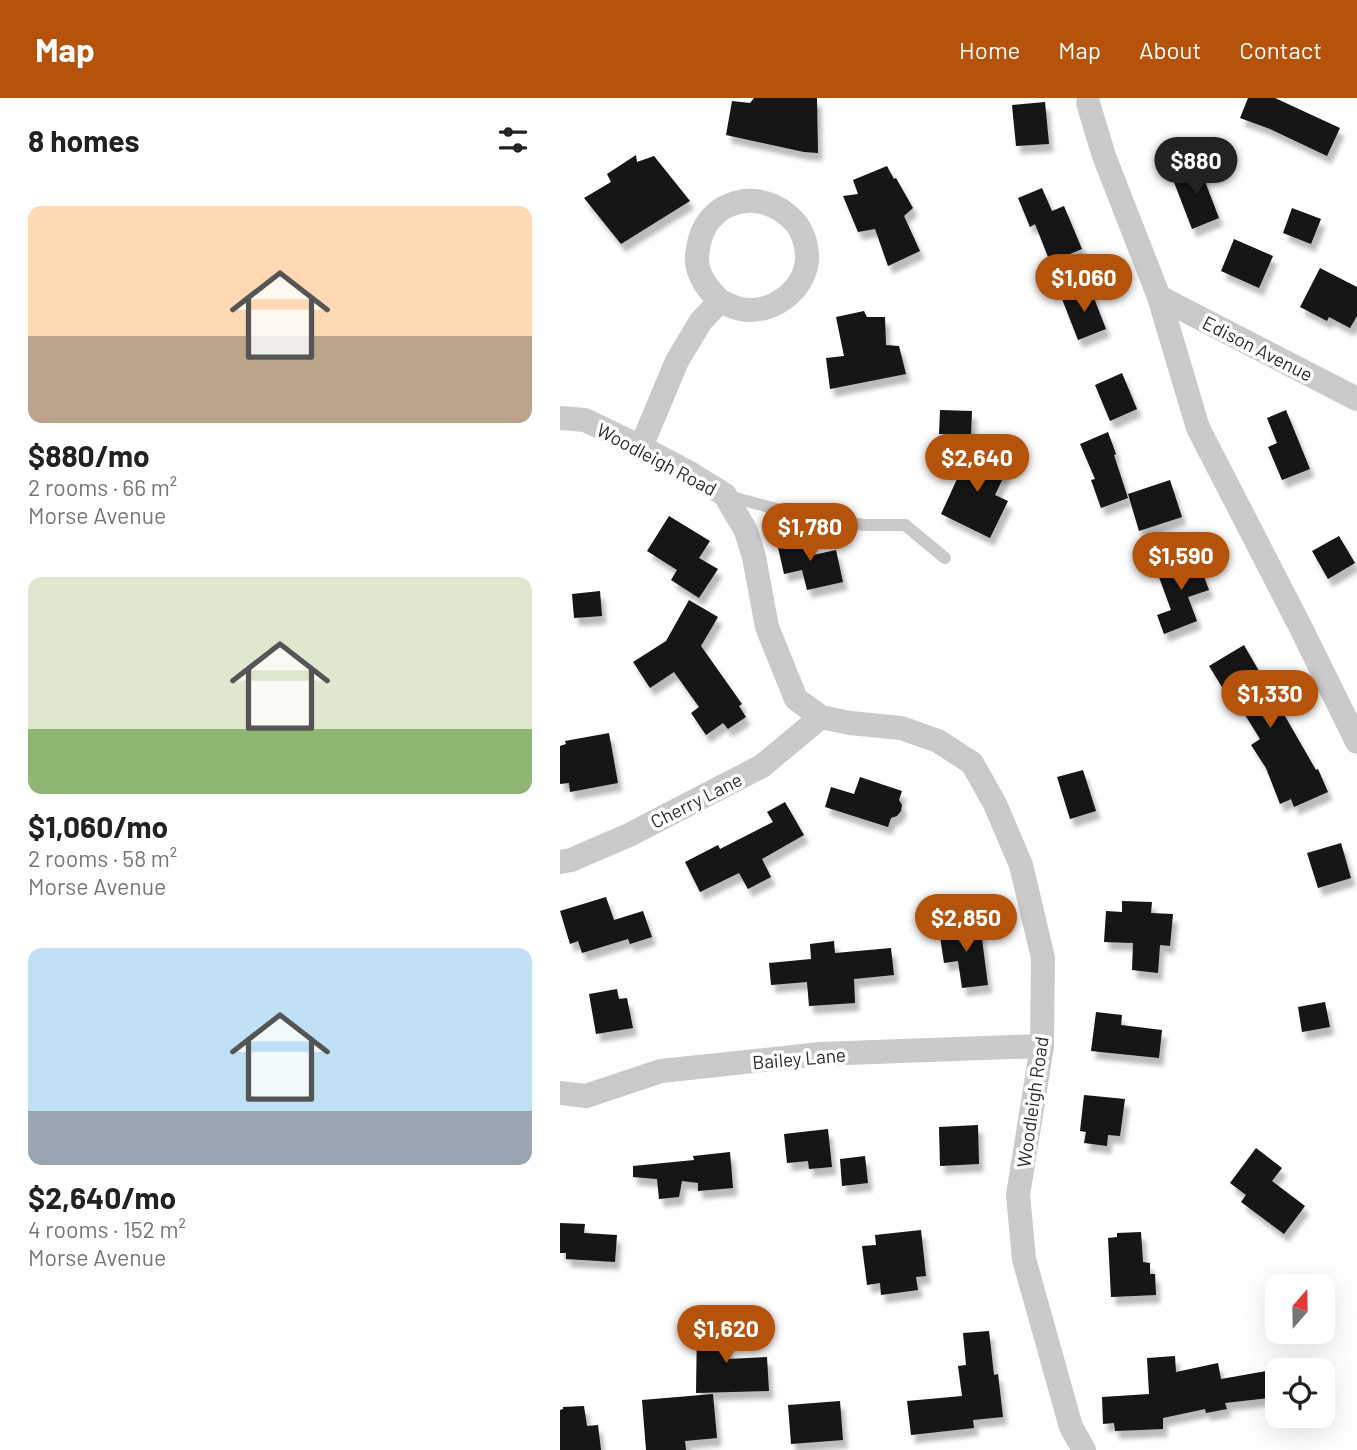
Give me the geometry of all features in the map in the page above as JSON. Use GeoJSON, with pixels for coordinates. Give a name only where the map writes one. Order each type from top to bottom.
{"type":"FeatureCollection","features":[{"type":"Feature","properties":{"kind":"street"},"geometry":{"type":"LineString","coordinates":[[1088,103],[1104,156],[1159,297],[1198,428],[1357,742]]}},
{"type":"Feature","properties":{"kind":"street"},"geometry":{"type":"LineString","coordinates":[[753,200],[771,203],[786,212],[799,225],[806,242],[807,261],[802,278],[792,293],[777,304],[759,310],[741,309],[720,301],[700,275],[696,257],[699,239],[706,223],[719,210],[735,202],[753,200]]}},
{"type":"Feature","properties":{"kind":"street","name":"Edison Avenue"},"geometry":{"type":"LineString","coordinates":[[1159,297],[1357,399]]}},
{"type":"Feature","properties":{"kind":"street"},"geometry":{"type":"LineString","coordinates":[[641,447],[677,361],[701,321],[720,301]]}},
{"type":"Feature","properties":{"kind":"street","name":"Woodleigh Road"},"geometry":{"type":"LineString","coordinates":[[560,418],[584,420],[688,472],[724,495],[746,531],[754,557],[767,627],[796,699],[821,717],[901,728],[938,741],[972,763],[995,804],[1021,865],[1043,958],[1042,1046],[1018,1195],[1024,1259],[1071,1427],[1084,1450]]}},
{"type":"Feature","properties":{"kind":"street","name":"Cherry Lane"},"geometry":{"type":"LineString","coordinates":[[560,862],[629,835],[762,766],[821,717]]}},
{"type":"Feature","properties":{"kind":"street","name":"Bailey Lane"},"geometry":{"type":"LineString","coordinates":[[560,1093],[586,1096],[661,1071],[820,1054],[1042,1046]]}},
{"type":"Feature","properties":{"kind":"lane"},"geometry":{"type":"LineString","coordinates":[[724,495],[810,518],[865,525],[905,525],[945,558]]}},
{"type":"Feature","properties":{"kind":"building"},"geometry":{"type":"Polygon","coordinates":[[[754,98],[817,98],[818,153],[726,135],[732,101],[750,103],[754,98]]]}},
{"type":"Feature","properties":{"kind":"building"},"geometry":{"type":"Polygon","coordinates":[[[1248,98],[1275,98],[1340,128],[1327,156],[1240,118],[1248,98]]]}},
{"type":"Feature","properties":{"kind":"building"},"geometry":{"type":"Polygon","coordinates":[[[1045,102],[1049,144],[1016,146],[1012,105],[1045,102]]]}},
{"type":"Feature","properties":{"kind":"building"},"geometry":{"type":"Polygon","coordinates":[[[636,155],[637,162],[654,156],[690,201],[621,244],[584,198],[611,182],[607,174],[636,155]]]}},
{"type":"Feature","properties":{"kind":"building"},"geometry":{"type":"Polygon","coordinates":[[[887,166],[913,208],[904,216],[920,251],[888,266],[875,229],[858,232],[843,196],[858,194],[853,180],[887,166]]]}},
{"type":"Feature","properties":{"kind":"building"},"geometry":{"type":"Polygon","coordinates":[[[1199,166],[1219,218],[1192,229],[1172,177],[1199,166]]]}},
{"type":"Feature","properties":{"kind":"building"},"geometry":{"type":"Polygon","coordinates":[[[1042,188],[1052,211],[1064,206],[1082,249],[1050,262],[1035,224],[1030,227],[1018,198],[1042,188]]]}},
{"type":"Feature","properties":{"kind":"building"},"geometry":{"type":"Polygon","coordinates":[[[1292,208],[1321,219],[1311,244],[1283,233],[1292,208]]]}},
{"type":"Feature","properties":{"kind":"building"},"geometry":{"type":"Polygon","coordinates":[[[1234,239],[1273,256],[1259,288],[1221,271],[1234,239]]]}},
{"type":"Feature","properties":{"kind":"building"},"geometry":{"type":"Polygon","coordinates":[[[1320,268],[1357,287],[1357,316],[1350,328],[1329,317],[1327,321],[1300,307],[1320,268]]]}},
{"type":"Feature","properties":{"kind":"building"},"geometry":{"type":"Polygon","coordinates":[[[1090,288],[1106,329],[1078,340],[1062,299],[1090,288]]]}},
{"type":"Feature","properties":{"kind":"building"},"geometry":{"type":"Polygon","coordinates":[[[864,311],[867,317],[885,317],[886,345],[899,346],[906,374],[830,389],[826,358],[844,356],[836,317],[864,311]]]}},
{"type":"Feature","properties":{"kind":"building"},"geometry":{"type":"Polygon","coordinates":[[[1122,373],[1137,409],[1110,421],[1095,385],[1122,373]]]}},
{"type":"Feature","properties":{"kind":"building"},"geometry":{"type":"Polygon","coordinates":[[[940,410],[972,411],[971,435],[939,434],[940,410]]]}},
{"type":"Feature","properties":{"kind":"building"},"geometry":{"type":"Polygon","coordinates":[[[1286,410],[1310,469],[1282,480],[1268,447],[1277,443],[1267,418],[1286,410]]]}},
{"type":"Feature","properties":{"kind":"building"},"geometry":{"type":"Polygon","coordinates":[[[1108,432],[1128,498],[1101,508],[1091,480],[1095,479],[1080,444],[1108,432]]]}},
{"type":"Feature","properties":{"kind":"building"},"geometry":{"type":"Polygon","coordinates":[[[973,444],[994,455],[993,466],[1006,472],[995,495],[1008,501],[990,538],[941,514],[973,444]]]}},
{"type":"Feature","properties":{"kind":"building"},"geometry":{"type":"Polygon","coordinates":[[[1170,480],[1182,517],[1139,531],[1128,494],[1170,480]]]}},
{"type":"Feature","properties":{"kind":"building"},"geometry":{"type":"Polygon","coordinates":[[[669,516],[710,541],[699,558],[718,569],[699,598],[671,580],[677,570],[647,551],[669,516]]]}},
{"type":"Feature","properties":{"kind":"building"},"geometry":{"type":"Polygon","coordinates":[[[809,536],[813,555],[836,550],[843,582],[807,590],[802,570],[784,574],[777,543],[809,536]]]}},
{"type":"Feature","properties":{"kind":"building"},"geometry":{"type":"Polygon","coordinates":[[[1339,536],[1355,563],[1328,579],[1312,551],[1339,536]]]}},
{"type":"Feature","properties":{"kind":"building"},"geometry":{"type":"Polygon","coordinates":[[[1196,555],[1209,590],[1188,597],[1197,621],[1164,634],[1157,615],[1171,610],[1156,569],[1196,555]]]}},
{"type":"Feature","properties":{"kind":"building"},"geometry":{"type":"Polygon","coordinates":[[[600,591],[602,616],[574,618],[572,594],[600,591]]]}},
{"type":"Feature","properties":{"kind":"building"},"geometry":{"type":"Polygon","coordinates":[[[689,600],[718,617],[701,646],[742,704],[739,706],[746,717],[728,729],[723,723],[706,735],[691,713],[699,707],[674,672],[650,688],[633,662],[666,641],[689,600]]]}},
{"type":"Feature","properties":{"kind":"building"},"geometry":{"type":"Polygon","coordinates":[[[1244,645],[1316,770],[1318,769],[1328,792],[1294,807],[1291,799],[1280,804],[1266,768],[1251,745],[1260,739],[1239,705],[1235,708],[1209,666],[1244,645]]]}},
{"type":"Feature","properties":{"kind":"building"},"geometry":{"type":"Polygon","coordinates":[[[609,733],[618,783],[570,792],[569,783],[560,784],[560,746],[566,744],[565,741],[609,733]]]}},
{"type":"Feature","properties":{"kind":"building"},"geometry":{"type":"Polygon","coordinates":[[[1083,770],[1096,811],[1070,819],[1057,777],[1083,770]]]}},
{"type":"Feature","properties":{"kind":"building"},"geometry":{"type":"Polygon","coordinates":[[[860,777],[902,791],[899,800],[901,811],[891,818],[888,827],[825,807],[831,787],[854,794],[860,777]]]}},
{"type":"Feature","properties":{"kind":"building"},"geometry":{"type":"Polygon","coordinates":[[[785,802],[804,835],[762,859],[771,877],[748,889],[739,873],[700,892],[685,862],[718,845],[720,849],[773,822],[767,812],[785,802]]]}},
{"type":"Feature","properties":{"kind":"building"},"geometry":{"type":"Polygon","coordinates":[[[1341,843],[1351,878],[1318,888],[1307,853],[1341,843]]]}},
{"type":"Feature","properties":{"kind":"building"},"geometry":{"type":"Polygon","coordinates":[[[606,897],[614,920],[643,911],[652,937],[630,944],[628,939],[582,953],[578,941],[570,944],[560,911],[606,897]]]}},
{"type":"Feature","properties":{"kind":"building"},"geometry":{"type":"Polygon","coordinates":[[[1122,901],[1152,902],[1151,913],[1173,914],[1170,946],[1160,945],[1158,973],[1132,970],[1133,943],[1104,942],[1106,911],[1122,912],[1122,901]]]}},
{"type":"Feature","properties":{"kind":"building"},"geometry":{"type":"Polygon","coordinates":[[[980,924],[988,985],[962,988],[958,961],[944,963],[939,930],[980,924]]]}},
{"type":"Feature","properties":{"kind":"building"},"geometry":{"type":"Polygon","coordinates":[[[834,941],[835,953],[891,948],[894,975],[854,979],[855,1003],[809,1006],[807,982],[771,985],[769,963],[811,959],[810,944],[834,941]]]}},
{"type":"Feature","properties":{"kind":"building"},"geometry":{"type":"Polygon","coordinates":[[[617,989],[619,999],[627,998],[633,1028],[596,1034],[589,994],[617,989]]]}},
{"type":"Feature","properties":{"kind":"building"},"geometry":{"type":"Polygon","coordinates":[[[1325,1002],[1330,1027],[1302,1032],[1298,1007],[1325,1002]]]}},
{"type":"Feature","properties":{"kind":"building"},"geometry":{"type":"Polygon","coordinates":[[[1096,1012],[1122,1015],[1121,1025],[1162,1030],[1159,1058],[1091,1051],[1096,1012]]]}},
{"type":"Feature","properties":{"kind":"building"},"geometry":{"type":"Polygon","coordinates":[[[1084,1095],[1125,1099],[1120,1136],[1108,1135],[1107,1146],[1084,1143],[1086,1132],[1080,1131],[1084,1095]]]}},
{"type":"Feature","properties":{"kind":"building"},"geometry":{"type":"Polygon","coordinates":[[[978,1125],[979,1164],[940,1166],[939,1127],[978,1125]]]}},
{"type":"Feature","properties":{"kind":"building"},"geometry":{"type":"Polygon","coordinates":[[[828,1129],[832,1167],[809,1169],[808,1161],[787,1163],[784,1134],[828,1129]]]}},
{"type":"Feature","properties":{"kind":"building"},"geometry":{"type":"Polygon","coordinates":[[[1256,1148],[1282,1168],[1272,1181],[1305,1206],[1284,1234],[1241,1202],[1246,1195],[1230,1183],[1256,1148]]]}},
{"type":"Feature","properties":{"kind":"building"},"geometry":{"type":"Polygon","coordinates":[[[730,1152],[733,1188],[698,1191],[698,1183],[682,1181],[679,1197],[659,1199],[657,1179],[633,1177],[633,1166],[694,1160],[693,1156],[730,1152]]]}},
{"type":"Feature","properties":{"kind":"building"},"geometry":{"type":"Polygon","coordinates":[[[865,1156],[868,1183],[842,1186],[840,1159],[865,1156]]]}},
{"type":"Feature","properties":{"kind":"building"},"geometry":{"type":"Polygon","coordinates":[[[560,1223],[585,1224],[584,1233],[617,1235],[615,1262],[566,1259],[566,1253],[560,1253],[560,1223]]]}},
{"type":"Feature","properties":{"kind":"building"},"geometry":{"type":"Polygon","coordinates":[[[921,1230],[926,1276],[916,1277],[918,1290],[881,1295],[880,1283],[867,1285],[862,1246],[876,1245],[875,1235],[921,1230]]]}},
{"type":"Feature","properties":{"kind":"building"},"geometry":{"type":"Polygon","coordinates":[[[1141,1232],[1143,1262],[1150,1263],[1150,1274],[1155,1274],[1156,1295],[1111,1297],[1108,1238],[1117,1237],[1117,1233],[1141,1232]]]}},
{"type":"Feature","properties":{"kind":"building"},"geometry":{"type":"Polygon","coordinates":[[[697,1323],[727,1324],[727,1359],[767,1357],[769,1391],[696,1393],[697,1323]]]}},
{"type":"Feature","properties":{"kind":"building"},"geometry":{"type":"Polygon","coordinates":[[[989,1331],[994,1375],[998,1374],[1003,1417],[973,1420],[974,1428],[911,1435],[907,1401],[962,1396],[958,1366],[966,1365],[963,1333],[989,1331]]]}},
{"type":"Feature","properties":{"kind":"building"},"geometry":{"type":"Polygon","coordinates":[[[1175,1356],[1176,1372],[1218,1363],[1221,1379],[1265,1371],[1265,1398],[1225,1403],[1227,1409],[1206,1413],[1205,1409],[1163,1418],[1163,1429],[1115,1431],[1114,1423],[1103,1424],[1102,1397],[1149,1394],[1147,1358],[1175,1356]]]}},
{"type":"Feature","properties":{"kind":"building"},"geometry":{"type":"Polygon","coordinates":[[[713,1394],[717,1438],[685,1441],[686,1450],[646,1450],[642,1400],[713,1394]]]}},
{"type":"Feature","properties":{"kind":"building"},"geometry":{"type":"Polygon","coordinates":[[[840,1401],[843,1440],[791,1444],[788,1405],[840,1401]]]}},
{"type":"Feature","properties":{"kind":"building"},"geometry":{"type":"Polygon","coordinates":[[[584,1406],[587,1426],[598,1425],[601,1450],[560,1450],[560,1410],[563,1407],[584,1406]]]}}]}
